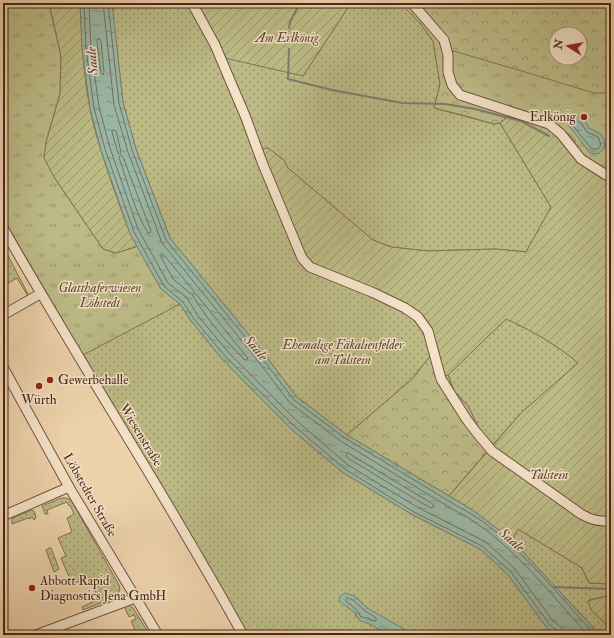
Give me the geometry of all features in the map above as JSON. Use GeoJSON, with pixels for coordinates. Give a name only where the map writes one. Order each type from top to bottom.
{"type":"FeatureCollection","features":[{"type":"Feature","properties":{"kind":"street"},"geometry":{"type":"LineString","coordinates":[[192,3],[218,53],[246,118],[262,162],[302,258],[310,267],[374,293],[405,308],[418,317],[428,331],[442,379],[467,420],[492,451],[591,520],[600,522],[611,521]]}},
{"type":"Feature","properties":{"kind":"street"},"geometry":{"type":"LineString","coordinates":[[412,3],[444,40],[448,55],[448,72],[452,85],[460,95],[549,124],[561,134],[581,159],[611,178]]}},
{"type":"Feature","properties":{"kind":"street","name":"Wiesenstraße"},"geometry":{"type":"LineString","coordinates":[[3,228],[40,294],[77,353],[243,635]]}},
{"type":"Feature","properties":{"kind":"street"},"geometry":{"type":"LineString","coordinates":[[3,315],[40,294]]}},
{"type":"Feature","properties":{"kind":"street","name":"Löbstedter Straße"},"geometry":{"type":"LineString","coordinates":[[3,367],[70,487],[158,635]]}},
{"type":"Feature","properties":{"kind":"street"},"geometry":{"type":"LineString","coordinates":[[3,516],[70,487]]}},
{"type":"Feature","properties":{"kind":"street"},"geometry":{"type":"LineString","coordinates":[[36,635],[135,598]]}},
{"type":"Feature","properties":{"kind":"green space"},"geometry":{"type":"Polygon","coordinates":[[[3,3],[49,3],[46,142],[180,304],[191,321],[223,360],[290,428],[342,472],[413,515],[480,549],[508,575],[547,628],[558,635],[405,635],[406,633],[367,608],[355,596],[356,617],[395,635],[248,635],[3,218],[3,3]]]}},
{"type":"Feature","properties":{"kind":"green space","name":"Glatthaferwiesen Löbstedt"},"geometry":{"type":"Polygon","coordinates":[[[3,3],[49,3],[61,56],[60,94],[46,142],[54,177],[103,249],[116,253],[138,246],[161,289],[180,304],[83,355],[3,218],[3,3]]]}},
{"type":"Feature","properties":{"kind":"green space"},"geometry":{"type":"Polygon","coordinates":[[[49,3],[80,3],[84,69],[92,118],[121,208],[138,246],[116,253],[103,249],[54,177],[44,158],[46,142],[60,94],[61,56],[49,3]]]}},
{"type":"Feature","properties":{"kind":"green space","name":"Ehemalige Fäkalienfelder am Talstein"},"geometry":{"type":"Polygon","coordinates":[[[123,3],[188,3],[303,76],[351,3],[400,3],[420,23],[433,41],[440,84],[434,108],[494,124],[500,123],[551,207],[526,252],[496,249],[428,251],[391,247],[373,240],[288,168],[284,160],[268,148],[404,310],[419,322],[426,331],[431,355],[412,379],[347,435],[297,397],[258,346],[170,238],[136,149],[123,102],[112,9],[123,3]]]}},
{"type":"Feature","properties":{"kind":"green space","name":"Am Erlkönig"},"geometry":{"type":"Polygon","coordinates":[[[188,3],[351,3],[303,76],[216,56],[188,3]]]}},
{"type":"Feature","properties":{"kind":"green space"},"geometry":{"type":"Polygon","coordinates":[[[400,3],[611,3],[611,143],[506,118],[500,123],[494,124],[434,108],[440,84],[433,41],[420,23],[400,3]]]}},
{"type":"Feature","properties":{"kind":"green space","name":"Erlkönig"},"geometry":{"type":"Polygon","coordinates":[[[450,50],[594,93],[611,93],[611,174],[584,155],[546,120],[461,92],[452,85],[450,50]]]}},
{"type":"Feature","properties":{"kind":"green space","name":"Talstein"},"geometry":{"type":"Polygon","coordinates":[[[508,111],[538,121],[552,120],[575,140],[575,146],[584,155],[611,174],[611,584],[589,583],[582,568],[518,529],[512,540],[471,509],[449,496],[521,413],[578,363],[544,338],[506,319],[448,375],[438,379],[426,331],[419,322],[404,310],[308,268],[255,150],[268,148],[284,160],[288,168],[373,240],[391,247],[428,251],[496,249],[526,252],[551,207],[500,123],[506,118],[508,111]]]}},
{"type":"Feature","properties":{"kind":"green space"},"geometry":{"type":"Polygon","coordinates":[[[3,246],[28,296],[17,278],[3,286],[3,246]]]}},
{"type":"Feature","properties":{"kind":"green space"},"geometry":{"type":"Polygon","coordinates":[[[506,319],[544,338],[578,363],[521,413],[489,449],[468,406],[454,391],[448,375],[506,319]]]}},
{"type":"Feature","properties":{"kind":"green space"},"geometry":{"type":"Polygon","coordinates":[[[431,355],[439,379],[448,375],[454,391],[468,406],[489,449],[449,496],[347,435],[412,379],[431,355]]]}},
{"type":"Feature","properties":{"kind":"green space"},"geometry":{"type":"Polygon","coordinates":[[[61,498],[71,500],[119,585],[120,590],[116,597],[83,610],[82,607],[98,599],[89,577],[72,584],[61,558],[66,556],[58,538],[72,532],[67,518],[74,514],[67,502],[47,510],[48,514],[45,514],[42,506],[61,498]]]}},
{"type":"Feature","properties":{"kind":"green space"},"geometry":{"type":"Polygon","coordinates":[[[32,510],[34,511],[36,517],[34,520],[32,517],[12,524],[12,518],[32,510]]]}},
{"type":"Feature","properties":{"kind":"green space"},"geometry":{"type":"Polygon","coordinates":[[[518,529],[582,568],[589,583],[611,584],[611,595],[589,600],[591,610],[611,629],[611,635],[600,635],[512,540],[518,529]]]}},
{"type":"Feature","properties":{"kind":"green space"},"geometry":{"type":"Polygon","coordinates":[[[51,548],[59,569],[54,572],[46,550],[51,548]]]}},
{"type":"Feature","properties":{"kind":"green space"},"geometry":{"type":"Polygon","coordinates":[[[611,595],[611,629],[591,610],[588,601],[611,595]]]}},
{"type":"Feature","properties":{"kind":"green space"},"geometry":{"type":"Polygon","coordinates":[[[123,604],[129,605],[133,608],[150,635],[146,635],[145,633],[137,635],[131,621],[136,619],[134,615],[129,617],[123,604]]]}},
{"type":"Feature","properties":{"kind":"water","name":"Saale"},"geometry":{"type":"Polygon","coordinates":[[[80,3],[112,3],[123,102],[136,149],[170,238],[258,346],[297,397],[347,435],[471,509],[512,540],[600,635],[558,635],[547,628],[508,575],[480,549],[413,515],[342,472],[290,428],[223,360],[191,321],[180,304],[161,289],[130,234],[101,150],[90,109],[82,49],[80,3]]]}},
{"type":"Feature","properties":{"kind":"water"},"geometry":{"type":"Polygon","coordinates":[[[576,116],[584,119],[589,128],[601,134],[605,141],[604,149],[598,154],[590,153],[569,126],[571,118],[576,116]]]}},
{"type":"Feature","properties":{"kind":"water"},"geometry":{"type":"Polygon","coordinates":[[[345,593],[355,596],[367,608],[404,629],[406,633],[405,635],[380,630],[360,621],[355,613],[339,601],[340,596],[345,593]]]}},
{"type":"Feature","properties":{"kind":"waterway"},"geometry":{"type":"LineString","coordinates":[[289,28],[290,22],[300,3]]}},
{"type":"Feature","properties":{"kind":"waterway"},"geometry":{"type":"LineString","coordinates":[[289,49],[288,79],[332,90],[402,103],[445,104],[475,109],[521,121],[549,136]]}},
{"type":"Feature","properties":{"kind":"waterway"},"geometry":{"type":"LineString","coordinates":[[554,587],[611,589]]}},
{"type":"Feature","properties":{"kind":"place","name":"Erlkönig"},"geometry":{"type":"Point","coordinates":[584,117]}},
{"type":"Feature","properties":{"kind":"place","name":"Gewerbehalle"},"geometry":{"type":"Point","coordinates":[50,380]}},
{"type":"Feature","properties":{"kind":"place","name":"Würth"},"geometry":{"type":"Point","coordinates":[39,386]}},
{"type":"Feature","properties":{"kind":"place","name":"Abbott Rapid Diagnostics Jena GmbH"},"geometry":{"type":"Point","coordinates":[32,588]}}]}
